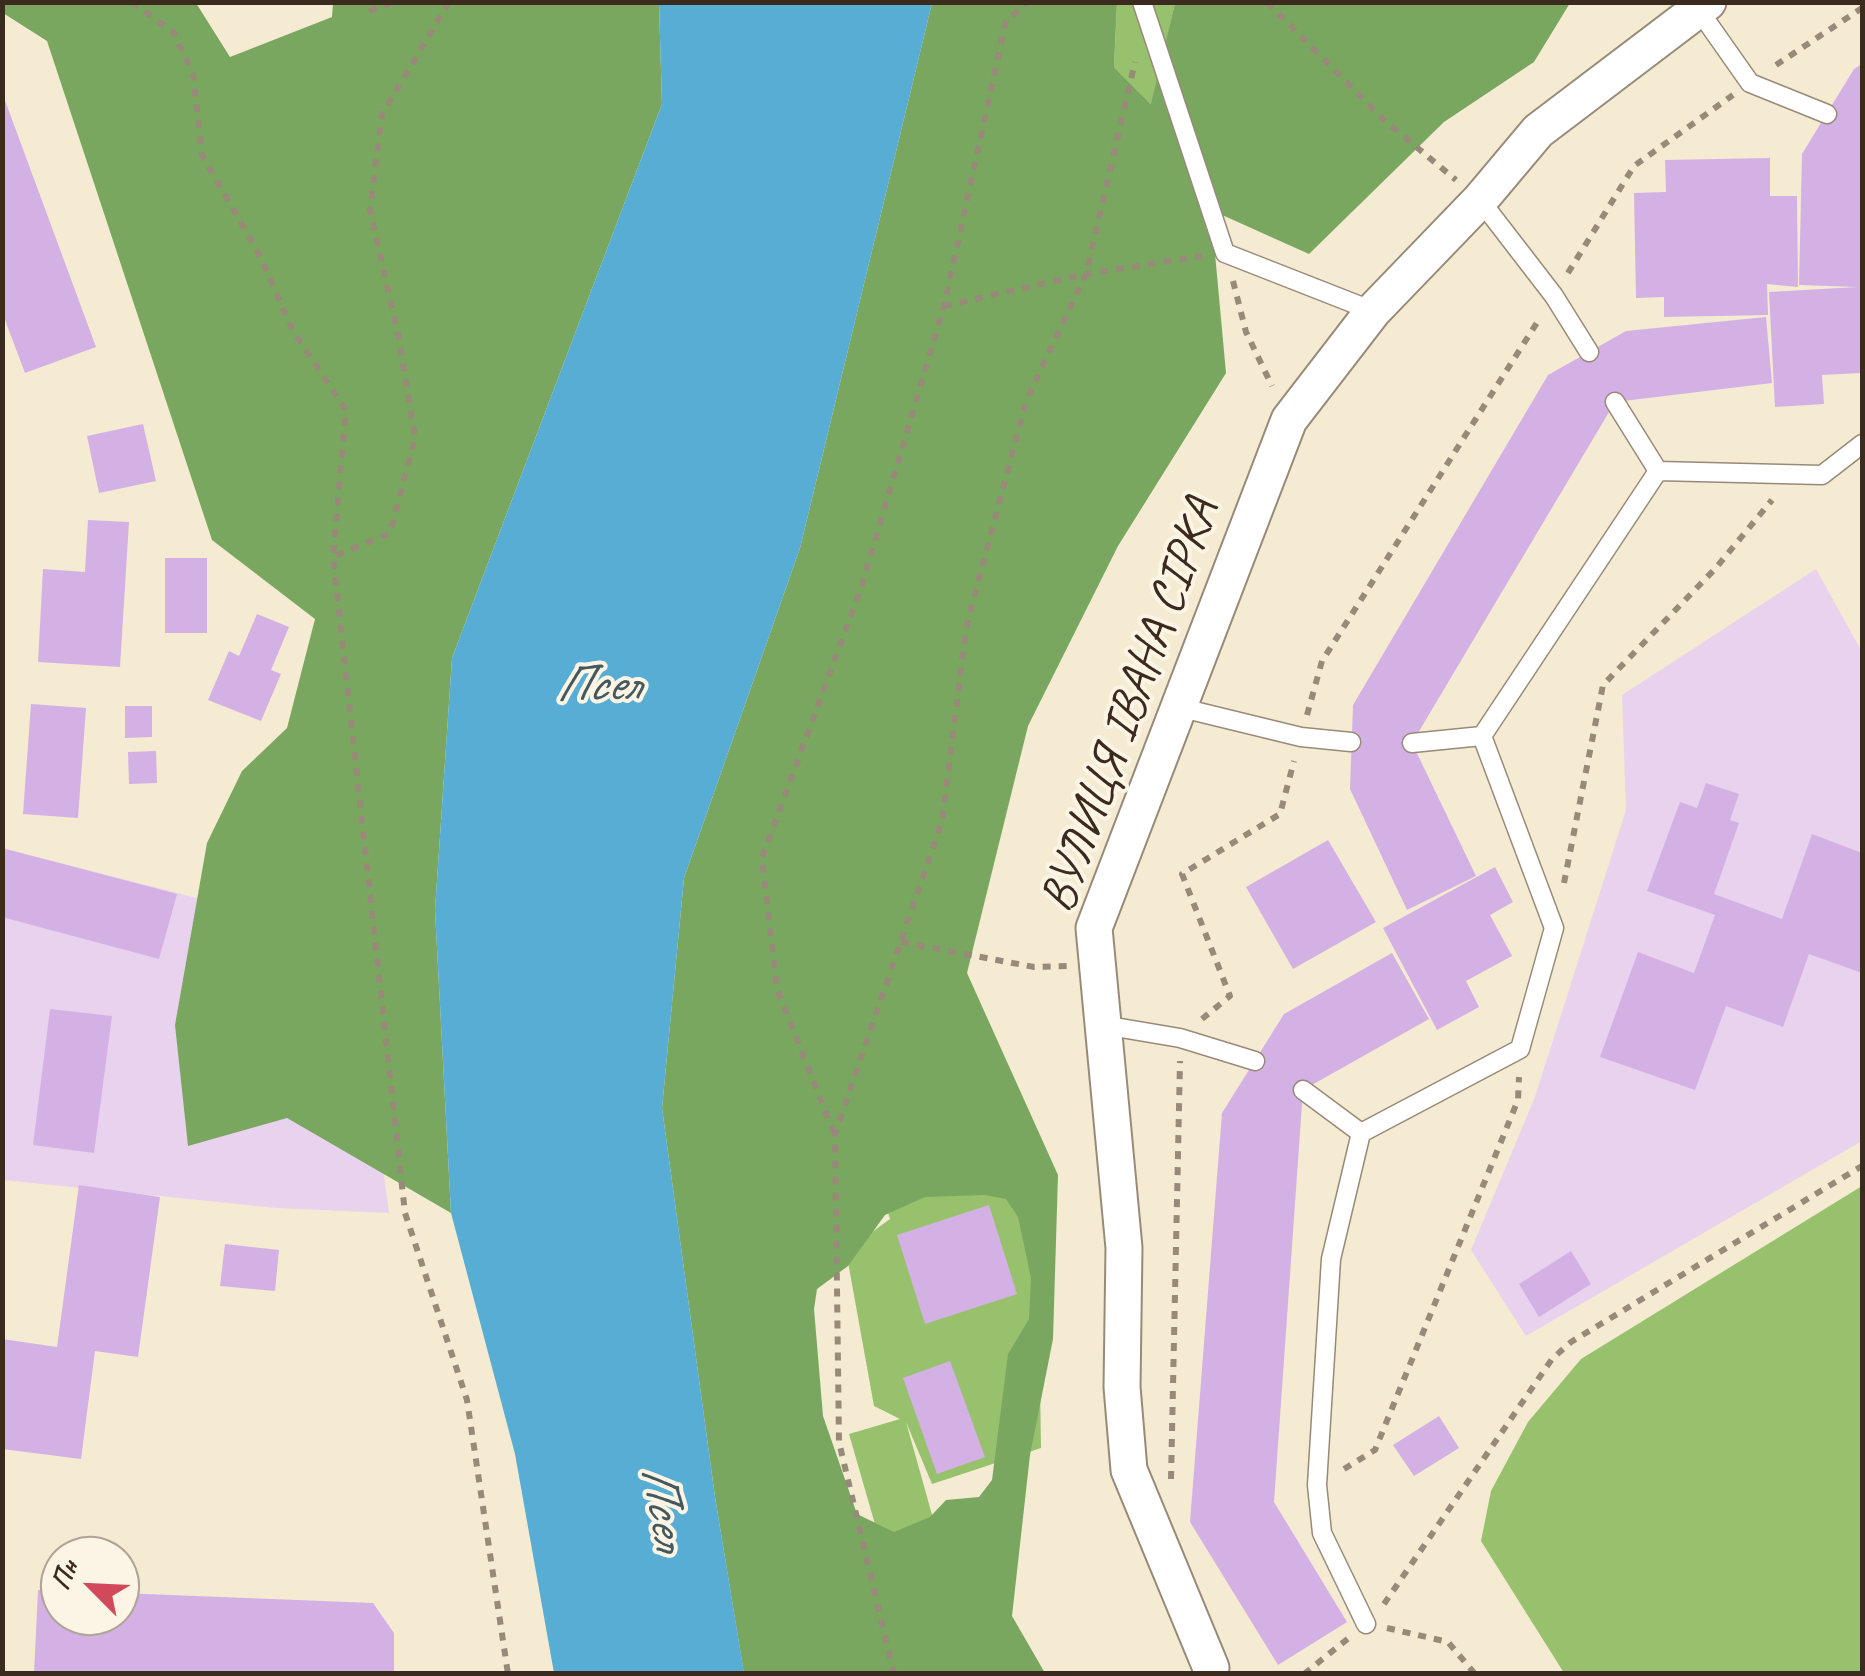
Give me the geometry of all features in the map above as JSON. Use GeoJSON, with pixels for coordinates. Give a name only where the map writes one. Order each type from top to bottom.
{"type":"FeatureCollection","features":[{"type":"Feature","properties":{"kind":"street","name":"ВУЛИЦЯ ІВАНА СІРКА"},"geometry":{"type":"LineString","coordinates":[[1211,1668],[1129,1470],[1122,1387],[1124,1248],[1094,928],[1182,708],[1289,420],[1373,311],[1480,200],[1538,131],[1703,6]]}},
{"type":"Feature","properties":{"kind":"lane"},"geometry":{"type":"LineString","coordinates":[[1703,6],[1750,83],[1827,114]]}},
{"type":"Feature","properties":{"kind":"lane"},"geometry":{"type":"LineString","coordinates":[[1143,10],[1226,253],[1373,311]]}},
{"type":"Feature","properties":{"kind":"lane"},"geometry":{"type":"LineString","coordinates":[[1480,200],[1554,296],[1589,352]]}},
{"type":"Feature","properties":{"kind":"lane"},"geometry":{"type":"LineString","coordinates":[[1615,402],[1658,471]]}},
{"type":"Feature","properties":{"kind":"lane"},"geometry":{"type":"LineString","coordinates":[[1658,471],[1822,476],[1862,444]]}},
{"type":"Feature","properties":{"kind":"lane"},"geometry":{"type":"LineString","coordinates":[[1412,744],[1482,736],[1658,471]]}},
{"type":"Feature","properties":{"kind":"lane"},"geometry":{"type":"LineString","coordinates":[[1182,708],[1301,736],[1351,742]]}},
{"type":"Feature","properties":{"kind":"lane"},"geometry":{"type":"LineString","coordinates":[[1366,1624],[1322,1533],[1317,1485],[1331,1259],[1361,1133],[1520,1049],[1554,928],[1482,736]]}},
{"type":"Feature","properties":{"kind":"lane"},"geometry":{"type":"LineString","coordinates":[[1103,1025],[1180,1038],[1254,1061]]}},
{"type":"Feature","properties":{"kind":"lane"},"geometry":{"type":"LineString","coordinates":[[1302,1090],[1361,1133]]}},
{"type":"Feature","properties":{"kind":"path"},"geometry":{"type":"LineString","coordinates":[[132,2],[174,33],[194,74],[202,155],[258,252],[293,331],[346,410],[333,557],[406,1213],[467,1400],[508,1674]]}},
{"type":"Feature","properties":{"kind":"path"},"geometry":{"type":"LineString","coordinates":[[369,11],[395,2]]}},
{"type":"Feature","properties":{"kind":"path"},"geometry":{"type":"LineString","coordinates":[[333,557],[390,532],[415,438],[400,339],[370,210],[382,114],[449,2]]}},
{"type":"Feature","properties":{"kind":"path"},"geometry":{"type":"LineString","coordinates":[[835,1134],[777,989],[762,858],[861,588],[944,306],[1006,21],[1028,2]]}},
{"type":"Feature","properties":{"kind":"path"},"geometry":{"type":"LineString","coordinates":[[1267,2],[1384,120],[1480,200]]}},
{"type":"Feature","properties":{"kind":"path"},"geometry":{"type":"LineString","coordinates":[[1171,1494],[1180,1038],[1230,996],[1182,874],[1280,814],[1322,660],[1634,166],[1862,8]]}},
{"type":"Feature","properties":{"kind":"path"},"geometry":{"type":"LineString","coordinates":[[894,1674],[839,1442],[835,1134],[942,821],[966,628],[1026,401],[1086,274],[1143,10]]}},
{"type":"Feature","properties":{"kind":"path"},"geometry":{"type":"LineString","coordinates":[[944,306],[1086,274],[1226,253],[1246,332],[1289,420]]}},
{"type":"Feature","properties":{"kind":"path"},"geometry":{"type":"LineString","coordinates":[[1554,928],[1603,685],[1714,569],[1794,475]]}},
{"type":"Feature","properties":{"kind":"path"},"geometry":{"type":"LineString","coordinates":[[901,942],[1034,967]]}},
{"type":"Feature","properties":{"kind":"path"},"geometry":{"type":"LineString","coordinates":[[1317,1485],[1375,1450],[1518,1100],[1520,1049]]}},
{"type":"Feature","properties":{"kind":"path"},"geometry":{"type":"LineString","coordinates":[[1304,1674],[1366,1624],[1400,1584],[1473,1468],[1552,1359],[1571,1342],[1862,1166]]}},
{"type":"Feature","properties":{"kind":"path"},"geometry":{"type":"LineString","coordinates":[[1366,1624],[1448,1642],[1475,1674]]}},
{"type":"Feature","properties":{"kind":"shaded area"},"geometry":{"type":"Polygon","coordinates":[[[1816,569],[1862,652],[1862,1141],[1526,1336],[1471,1250],[1535,1097],[1626,810],[1622,695],[1816,569]]]}},
{"type":"Feature","properties":{"kind":"shaded area"},"geometry":{"type":"Polygon","coordinates":[[[2,848],[236,908],[368,1061],[389,1213],[277,1208],[3,1180],[2,848]]]}},
{"type":"Feature","properties":{"kind":"green space"},"geometry":{"type":"Polygon","coordinates":[[[2,3],[196,3],[230,57],[332,17],[333,3],[659,3],[662,104],[452,658],[435,910],[451,1213],[287,1118],[188,1146],[175,1025],[207,843],[242,771],[287,728],[315,619],[212,540],[47,41],[3,13],[2,3]]]}},
{"type":"Feature","properties":{"kind":"green space"},"geometry":{"type":"Polygon","coordinates":[[[932,3],[1117,3],[1114,67],[1151,104],[1175,3],[1570,3],[1534,62],[1444,122],[1309,254],[1211,210],[1226,373],[1118,546],[1028,726],[967,973],[1058,1175],[1053,1339],[1030,1455],[1012,1616],[1045,1673],[744,1674],[715,1497],[662,1108],[684,878],[800,548],[932,3]],[[985,1195],[925,1197],[885,1215],[848,1266],[817,1289],[814,1309],[823,1416],[857,1514],[894,1532],[930,1517],[946,1500],[979,1497],[992,1480],[1008,1354],[1029,1319],[1031,1278],[1018,1217],[1006,1199],[985,1195]]]}},
{"type":"Feature","properties":{"kind":"green space"},"geometry":{"type":"Polygon","coordinates":[[[1117,3],[1175,3],[1152,105],[1114,67],[1117,3]]]}},
{"type":"Feature","properties":{"kind":"green space"},"geometry":{"type":"Polygon","coordinates":[[[859,1122],[1037,1182],[1041,1448],[932,1484],[906,1422],[938,1536],[883,1552],[849,1434],[900,1419],[874,1406],[846,1251],[890,1219],[859,1122]]]}},
{"type":"Feature","properties":{"kind":"green space"},"geometry":{"type":"Polygon","coordinates":[[[1862,1186],[1862,1673],[1564,1673],[1481,1541],[1491,1491],[1528,1422],[1581,1359],[1862,1186]]]}},
{"type":"Feature","properties":{"kind":"water","name":"Псел"},"geometry":{"type":"Polygon","coordinates":[[[659,3],[932,3],[800,548],[684,878],[662,1108],[715,1497],[744,1673],[554,1673],[515,1454],[451,1213],[435,910],[452,658],[662,104],[659,3]]]}},
{"type":"Feature","properties":{"kind":"building"},"geometry":{"type":"Polygon","coordinates":[[[1862,64],[1862,373],[1822,375],[1824,404],[1775,407],[1769,292],[1857,287],[1799,285],[1802,154],[1854,69],[1862,64]]]}},
{"type":"Feature","properties":{"kind":"building"},"geometry":{"type":"Polygon","coordinates":[[[3,95],[96,347],[25,373],[2,312],[3,95]]]}},
{"type":"Feature","properties":{"kind":"building"},"geometry":{"type":"Polygon","coordinates":[[[1770,158],[1770,196],[1797,196],[1798,287],[1767,284],[1768,315],[1664,317],[1664,297],[1636,298],[1634,193],[1666,192],[1665,160],[1770,158]]]}},
{"type":"Feature","properties":{"kind":"building"},"geometry":{"type":"Polygon","coordinates":[[[1766,317],[1772,383],[1615,402],[1412,743],[1476,876],[1407,910],[1350,789],[1353,705],[1548,375],[1626,331],[1766,317]]]}},
{"type":"Feature","properties":{"kind":"building"},"geometry":{"type":"Polygon","coordinates":[[[143,424],[156,481],[99,493],[87,436],[143,424]]]}},
{"type":"Feature","properties":{"kind":"building"},"geometry":{"type":"Polygon","coordinates":[[[88,520],[129,522],[120,667],[38,662],[43,569],[85,572],[88,520]]]}},
{"type":"Feature","properties":{"kind":"building"},"geometry":{"type":"Polygon","coordinates":[[[165,558],[207,558],[207,633],[165,633],[165,558]]]}},
{"type":"Feature","properties":{"kind":"building"},"geometry":{"type":"Polygon","coordinates":[[[257,614],[289,627],[271,670],[281,674],[261,721],[208,700],[229,651],[239,656],[257,614]]]}},
{"type":"Feature","properties":{"kind":"building"},"geometry":{"type":"Polygon","coordinates":[[[31,704],[86,708],[78,818],[23,814],[31,704]]]}},
{"type":"Feature","properties":{"kind":"building"},"geometry":{"type":"Polygon","coordinates":[[[125,706],[152,706],[152,737],[125,738],[125,706]]]}},
{"type":"Feature","properties":{"kind":"building"},"geometry":{"type":"Polygon","coordinates":[[[156,751],[157,783],[129,784],[128,752],[156,751]]]}},
{"type":"Feature","properties":{"kind":"building"},"geometry":{"type":"Polygon","coordinates":[[[1706,783],[1739,794],[1730,820],[1739,823],[1714,894],[1782,919],[1812,834],[1862,853],[1862,973],[1809,954],[1783,1027],[1726,1006],[1695,1090],[1600,1057],[1638,952],[1694,973],[1715,915],[1647,891],[1680,802],[1697,808],[1706,783]]]}},
{"type":"Feature","properties":{"kind":"building"},"geometry":{"type":"Polygon","coordinates":[[[1328,840],[1376,922],[1293,969],[1246,887],[1328,840]]]}},
{"type":"Feature","properties":{"kind":"building"},"geometry":{"type":"Polygon","coordinates":[[[2,848],[177,894],[159,959],[2,917],[2,848]]]}},
{"type":"Feature","properties":{"kind":"building"},"geometry":{"type":"Polygon","coordinates":[[[1495,867],[1513,902],[1490,915],[1512,956],[1466,981],[1479,1007],[1437,1030],[1383,928],[1495,867]]]}},
{"type":"Feature","properties":{"kind":"building"},"geometry":{"type":"Polygon","coordinates":[[[1392,953],[1429,1019],[1303,1090],[1274,1502],[1347,1622],[1278,1665],[1190,1522],[1222,1113],[1284,1014],[1392,953]]]}},
{"type":"Feature","properties":{"kind":"building"},"geometry":{"type":"Polygon","coordinates":[[[50,1009],[112,1016],[94,1153],[33,1145],[50,1009]]]}},
{"type":"Feature","properties":{"kind":"building"},"geometry":{"type":"Polygon","coordinates":[[[79,1185],[160,1197],[138,1357],[95,1351],[81,1459],[2,1449],[2,1339],[57,1347],[79,1185]]]}},
{"type":"Feature","properties":{"kind":"building"},"geometry":{"type":"Polygon","coordinates":[[[989,1205],[1017,1294],[925,1324],[897,1235],[989,1205]]]}},
{"type":"Feature","properties":{"kind":"building"},"geometry":{"type":"Polygon","coordinates":[[[225,1244],[279,1250],[275,1291],[220,1286],[225,1244]]]}},
{"type":"Feature","properties":{"kind":"building"},"geometry":{"type":"Polygon","coordinates":[[[1571,1251],[1591,1284],[1539,1317],[1519,1284],[1571,1251]]]}},
{"type":"Feature","properties":{"kind":"building"},"geometry":{"type":"Polygon","coordinates":[[[950,1361],[985,1457],[937,1474],[903,1378],[950,1361]]]}},
{"type":"Feature","properties":{"kind":"building"},"geometry":{"type":"Polygon","coordinates":[[[1439,1416],[1459,1448],[1414,1476],[1393,1445],[1439,1416]]]}},
{"type":"Feature","properties":{"kind":"building"},"geometry":{"type":"Polygon","coordinates":[[[38,1590],[40,1636],[140,1636],[140,1594],[373,1603],[394,1633],[394,1674],[34,1674],[38,1590]]]}}]}
